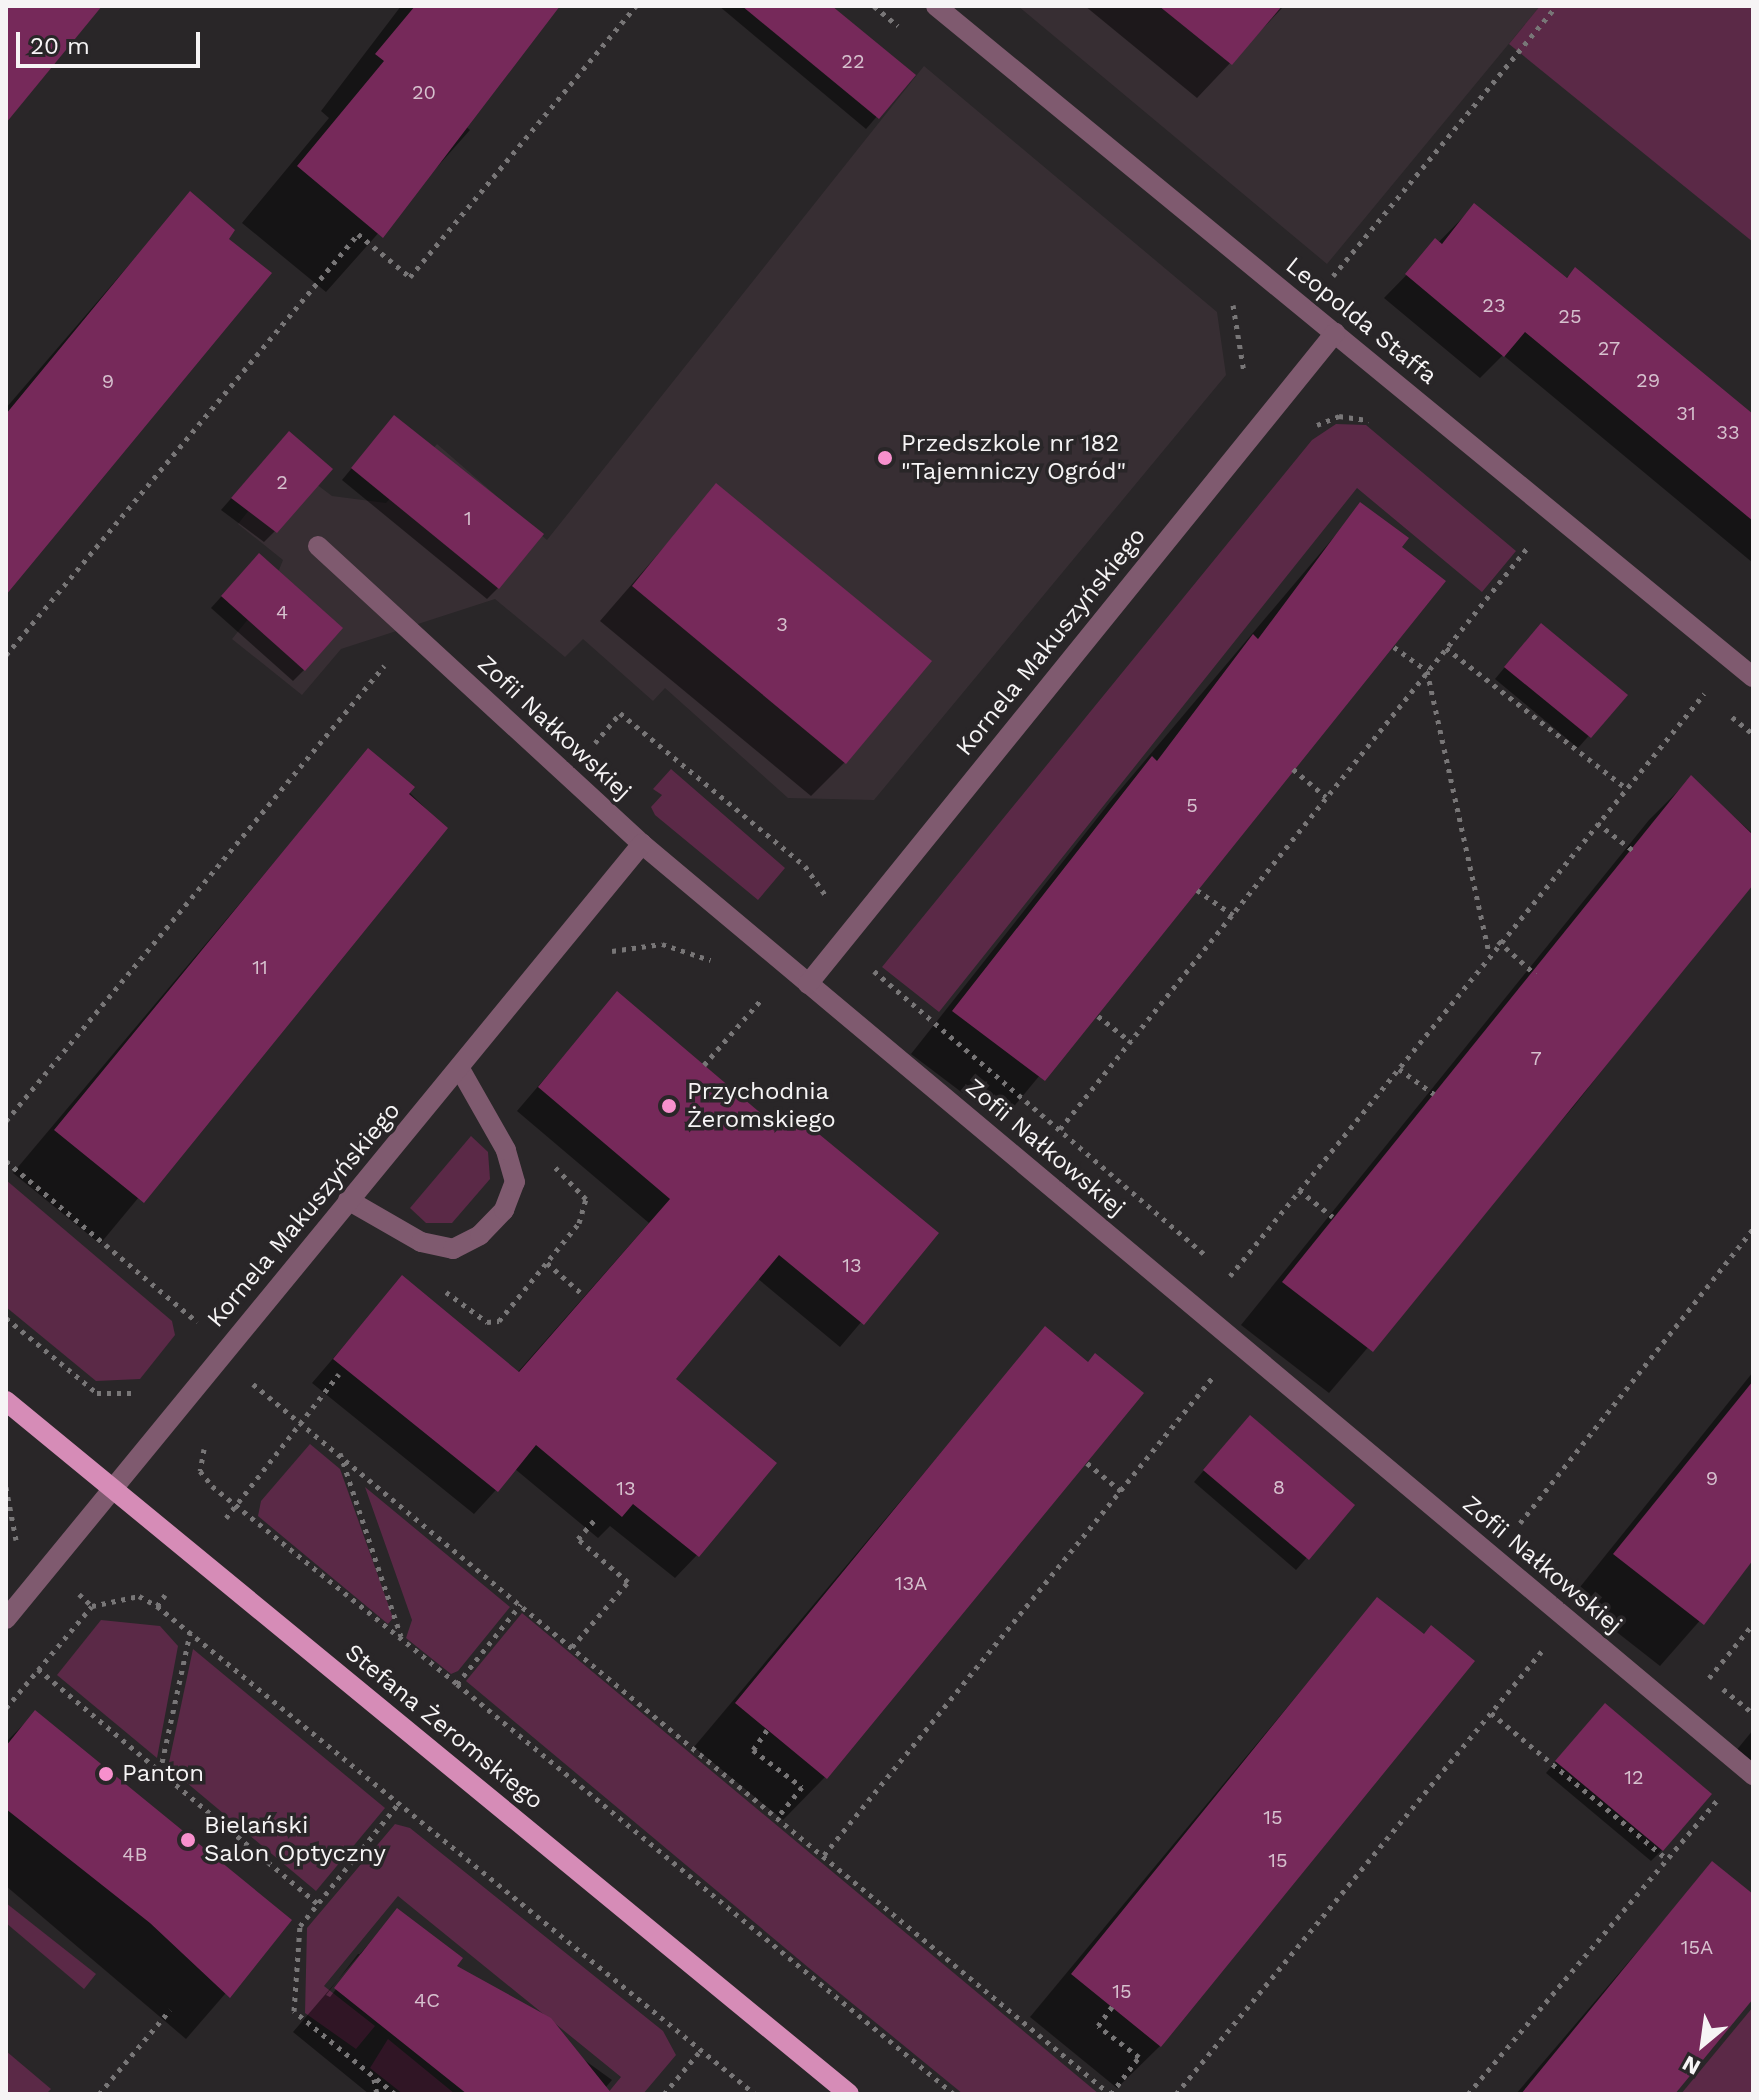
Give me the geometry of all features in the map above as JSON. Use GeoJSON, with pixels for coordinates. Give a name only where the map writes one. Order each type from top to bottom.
{"type":"FeatureCollection","features":[{"type":"Feature","properties":{"kind":"main road","name":"Stefana Żeromskiego"},"geometry":{"type":"LineString","coordinates":[[6,1401],[849,2094]]}},
{"type":"Feature","properties":{"kind":"street","name":"Leopolda Staffa"},"geometry":{"type":"LineString","coordinates":[[936,6],[1753,677]]}},
{"type":"Feature","properties":{"kind":"street","name":"Kornela Makuszyńskiego"},"geometry":{"type":"LineString","coordinates":[[808,984],[1335,333]]}},
{"type":"Feature","properties":{"kind":"street","name":"Zofii Nałkowskiej"},"geometry":{"type":"LineString","coordinates":[[318,546],[642,844],[1753,1775]]}},
{"type":"Feature","properties":{"kind":"street","name":"Kornela Makuszyńskiego"},"geometry":{"type":"LineString","coordinates":[[6,1619],[642,844]]}},
{"type":"Feature","properties":{"kind":"street"},"geometry":{"type":"LineString","coordinates":[[348,1200],[421,1242],[453,1249],[480,1235],[504,1210],[515,1182],[506,1150],[460,1069]]}},
{"type":"Feature","properties":{"kind":"path"},"geometry":{"type":"LineString","coordinates":[[6,655],[358,234],[410,277],[636,6]]}},
{"type":"Feature","properties":{"kind":"path"},"geometry":{"type":"LineString","coordinates":[[874,6],[911,36]]}},
{"type":"Feature","properties":{"kind":"path"},"geometry":{"type":"LineString","coordinates":[[1330,280],[1556,6]]}},
{"type":"Feature","properties":{"kind":"path"},"geometry":{"type":"LineString","coordinates":[[1231,299],[1247,368],[1238,380]]}},
{"type":"Feature","properties":{"kind":"path"},"geometry":{"type":"LineString","coordinates":[[1060,1129],[1528,547]]}},
{"type":"Feature","properties":{"kind":"path"},"geometry":{"type":"LineString","coordinates":[[1394,647],[1427,671],[1489,952]]}},
{"type":"Feature","properties":{"kind":"path"},"geometry":{"type":"LineString","coordinates":[[1446,648],[1626,788]]}},
{"type":"Feature","properties":{"kind":"path"},"geometry":{"type":"LineString","coordinates":[[6,1121],[273,792],[386,664],[398,674]]}},
{"type":"Feature","properties":{"kind":"path"},"geometry":{"type":"LineString","coordinates":[[1230,1276],[1399,1069],[1489,952],[1704,694]]}},
{"type":"Feature","properties":{"kind":"path"},"geometry":{"type":"LineString","coordinates":[[567,776],[620,713],[805,866],[829,902],[838,889]]}},
{"type":"Feature","properties":{"kind":"path"},"geometry":{"type":"LineString","coordinates":[[1293,769],[1327,797]]}},
{"type":"Feature","properties":{"kind":"path"},"geometry":{"type":"LineString","coordinates":[[1597,823],[1635,852]]}},
{"type":"Feature","properties":{"kind":"path"},"geometry":{"type":"LineString","coordinates":[[1197,890],[1233,915]]}},
{"type":"Feature","properties":{"kind":"path"},"geometry":{"type":"LineString","coordinates":[[849,933],[871,968],[1242,1286]]}},
{"type":"Feature","properties":{"kind":"path"},"geometry":{"type":"LineString","coordinates":[[1498,941],[1535,974]]}},
{"type":"Feature","properties":{"kind":"path"},"geometry":{"type":"LineString","coordinates":[[602,962],[611,951],[662,944],[717,963]]}},
{"type":"Feature","properties":{"kind":"path"},"geometry":{"type":"LineString","coordinates":[[751,990],[774,1009]]}},
{"type":"Feature","properties":{"kind":"path"},"geometry":{"type":"LineString","coordinates":[[704,1065],[762,999]]}},
{"type":"Feature","properties":{"kind":"path"},"geometry":{"type":"LineString","coordinates":[[1098,1016],[1131,1042]]}},
{"type":"Feature","properties":{"kind":"path"},"geometry":{"type":"LineString","coordinates":[[1399,1069],[1434,1094]]}},
{"type":"Feature","properties":{"kind":"path"},"geometry":{"type":"LineString","coordinates":[[6,1161],[198,1323]]}},
{"type":"Feature","properties":{"kind":"path"},"geometry":{"type":"LineString","coordinates":[[1299,1190],[1333,1217]]}},
{"type":"Feature","properties":{"kind":"path"},"geometry":{"type":"LineString","coordinates":[[1520,1523],[1753,1229]]}},
{"type":"Feature","properties":{"kind":"path"},"geometry":{"type":"LineString","coordinates":[[547,1263],[580,1292]]}},
{"type":"Feature","properties":{"kind":"path"},"geometry":{"type":"LineString","coordinates":[[188,1335],[208,1310]]}},
{"type":"Feature","properties":{"kind":"path"},"geometry":{"type":"LineString","coordinates":[[6,1318],[97,1393],[139,1389]]}},
{"type":"Feature","properties":{"kind":"path"},"geometry":{"type":"LineString","coordinates":[[1203,1364],[1227,1385]]}},
{"type":"Feature","properties":{"kind":"path"},"geometry":{"type":"LineString","coordinates":[[245,1393],[263,1371]]}},
{"type":"Feature","properties":{"kind":"path"},"geometry":{"type":"LineString","coordinates":[[226,1518],[339,1374]]}},
{"type":"Feature","properties":{"kind":"path"},"geometry":{"type":"LineString","coordinates":[[824,1855],[1215,1375]]}},
{"type":"Feature","properties":{"kind":"path"},"geometry":{"type":"LineString","coordinates":[[254,1383],[303,1419],[572,1647],[1111,2094],[1139,2057],[1098,2026],[1112,2007]]}},
{"type":"Feature","properties":{"kind":"path"},"geometry":{"type":"LineString","coordinates":[[210,1437],[200,1471],[236,1505],[401,1637],[954,2094]]}},
{"type":"Feature","properties":{"kind":"path"},"geometry":{"type":"LineString","coordinates":[[339,1450],[401,1637]]}},
{"type":"Feature","properties":{"kind":"path"},"geometry":{"type":"LineString","coordinates":[[1087,1463],[1121,1491]]}},
{"type":"Feature","properties":{"kind":"path"},"geometry":{"type":"LineString","coordinates":[[6,1487],[16,1518],[6,1546]]}},
{"type":"Feature","properties":{"kind":"path"},"geometry":{"type":"LineString","coordinates":[[1508,1512],[1532,1532]]}},
{"type":"Feature","properties":{"kind":"path"},"geometry":{"type":"LineString","coordinates":[[572,1647],[628,1582],[578,1539],[597,1517]]}},
{"type":"Feature","properties":{"kind":"path"},"geometry":{"type":"LineString","coordinates":[[11,1536],[26,1548]]}},
{"type":"Feature","properties":{"kind":"path"},"geometry":{"type":"LineString","coordinates":[[72,1588],[92,1606]]}},
{"type":"Feature","properties":{"kind":"path"},"geometry":{"type":"LineString","coordinates":[[157,1606],[165,1595]]}},
{"type":"Feature","properties":{"kind":"path"},"geometry":{"type":"LineString","coordinates":[[6,1708],[92,1606],[139,1596],[157,1606],[755,2094]]}},
{"type":"Feature","properties":{"kind":"path"},"geometry":{"type":"LineString","coordinates":[[457,1684],[521,1604]]}},
{"type":"Feature","properties":{"kind":"path"},"geometry":{"type":"LineString","coordinates":[[1709,1678],[1753,1624]]}},
{"type":"Feature","properties":{"kind":"path"},"geometry":{"type":"LineString","coordinates":[[160,1772],[190,1633]]}},
{"type":"Feature","properties":{"kind":"path"},"geometry":{"type":"LineString","coordinates":[[1534,1637],[1557,1657]]}},
{"type":"Feature","properties":{"kind":"path"},"geometry":{"type":"LineString","coordinates":[[1176,2094],[1546,1647]]}},
{"type":"Feature","properties":{"kind":"path"},"geometry":{"type":"LineString","coordinates":[[1697,1668],[1753,1713]]}},
{"type":"Feature","properties":{"kind":"path"},"geometry":{"type":"LineString","coordinates":[[38,1669],[318,1904]]}},
{"type":"Feature","properties":{"kind":"path"},"geometry":{"type":"LineString","coordinates":[[1491,1713],[1667,1859]]}},
{"type":"Feature","properties":{"kind":"path"},"geometry":{"type":"LineString","coordinates":[[767,1730],[753,1750],[802,1787],[777,1818]]}},
{"type":"Feature","properties":{"kind":"path"},"geometry":{"type":"LineString","coordinates":[[1711,1784],[1733,1803]]}},
{"type":"Feature","properties":{"kind":"path"},"geometry":{"type":"LineString","coordinates":[[1468,2094],[1722,1794]]}},
{"type":"Feature","properties":{"kind":"path"},"geometry":{"type":"LineString","coordinates":[[395,2094],[294,2011],[300,1926],[398,1804]]}},
{"type":"Feature","properties":{"kind":"path"},"geometry":{"type":"LineString","coordinates":[[99,2094],[170,2010]]}},
{"type":"Feature","properties":{"kind":"path"},"geometry":{"type":"LineString","coordinates":[[664,2094],[701,2050]]}},
{"type":"Feature","properties":{"kind":"path"},"geometry":{"type":"LineString","coordinates":[[374,2077],[377,2094]]}},
{"type":"Feature","properties":{"kind":"shaded area"},"geometry":{"type":"Polygon","coordinates":[[[1018,6],[1540,6],[1327,264],[1018,6]]]}},
{"type":"Feature","properties":{"kind":"shaded area"},"geometry":{"type":"Polygon","coordinates":[[[1540,6],[1753,6],[1753,242],[1509,44],[1540,6]]]}},
{"type":"Feature","properties":{"kind":"shaded area","name":"Przedszkole nr 182 \"Tajemniczy Ogród\""},"geometry":{"type":"Polygon","coordinates":[[[924,66],[1217,312],[1226,375],[874,800],[788,798],[665,688],[653,701],[583,639],[565,657],[495,599],[341,649],[302,695],[232,639],[270,592],[283,560],[238,524],[287,462],[332,496],[386,503],[437,444],[547,540],[924,66]]]}},
{"type":"Feature","properties":{"kind":"shaded area"},"geometry":{"type":"Polygon","coordinates":[[[1336,424],[1366,425],[1516,551],[1482,592],[1357,488],[939,1012],[882,967],[1312,440],[1336,424]]]}},
{"type":"Feature","properties":{"kind":"shaded area"},"geometry":{"type":"Polygon","coordinates":[[[671,769],[785,868],[758,900],[655,815],[651,807],[662,795],[653,789],[671,769]]]}},
{"type":"Feature","properties":{"kind":"shaded area"},"geometry":{"type":"Polygon","coordinates":[[[471,1136],[488,1152],[490,1179],[452,1223],[426,1223],[410,1208],[471,1136]]]}},
{"type":"Feature","properties":{"kind":"shaded area"},"geometry":{"type":"Polygon","coordinates":[[[6,1180],[172,1321],[175,1335],[140,1379],[96,1381],[6,1307],[6,1180]]]}},
{"type":"Feature","properties":{"kind":"shaded area"},"geometry":{"type":"Polygon","coordinates":[[[310,1444],[340,1469],[393,1618],[388,1624],[258,1516],[261,1501],[310,1444]]]}},
{"type":"Feature","properties":{"kind":"shaded area"},"geometry":{"type":"Polygon","coordinates":[[[365,1487],[510,1607],[458,1671],[451,1674],[406,1638],[412,1620],[365,1487]]]}},
{"type":"Feature","properties":{"kind":"shaded area"},"geometry":{"type":"Polygon","coordinates":[[[522,1613],[1099,2094],[963,2094],[809,1968],[466,1681],[522,1613]]]}},
{"type":"Feature","properties":{"kind":"shaded area"},"geometry":{"type":"Polygon","coordinates":[[[101,1620],[160,1626],[178,1646],[157,1758],[57,1675],[101,1620]]]}},
{"type":"Feature","properties":{"kind":"shaded area"},"geometry":{"type":"Polygon","coordinates":[[[193,1649],[385,1808],[316,1891],[168,1767],[193,1649]]]}},
{"type":"Feature","properties":{"kind":"shaded area"},"geometry":{"type":"Polygon","coordinates":[[[395,1824],[410,1828],[663,2031],[676,2055],[643,2094],[607,2094],[621,2077],[398,1896],[324,1986],[375,2026],[356,2049],[305,2013],[307,1928],[395,1824]]]}},
{"type":"Feature","properties":{"kind":"shaded area"},"geometry":{"type":"Polygon","coordinates":[[[6,1903],[96,1974],[84,1989],[6,1923],[6,1903]]]}},
{"type":"Feature","properties":{"kind":"shaded area"},"geometry":{"type":"Polygon","coordinates":[[[1753,2007],[1753,2094],[1681,2094],[1753,2007]]]}},
{"type":"Feature","properties":{"kind":"shaded area"},"geometry":{"type":"Polygon","coordinates":[[[388,2039],[455,2094],[403,2094],[370,2068],[388,2039]]]}},
{"type":"Feature","properties":{"kind":"shaded area"},"geometry":{"type":"Polygon","coordinates":[[[6,2051],[51,2089],[46,2094],[6,2094],[6,2051]]]}},
{"type":"Feature","properties":{"kind":"building"},"geometry":{"type":"Polygon","coordinates":[[[6,6],[102,6],[6,123],[6,6]]]}},
{"type":"Feature","properties":{"kind":"building"},"geometry":{"type":"Polygon","coordinates":[[[415,6],[560,6],[383,238],[297,166],[384,61],[375,54],[415,6]]]}},
{"type":"Feature","properties":{"kind":"building"},"geometry":{"type":"Polygon","coordinates":[[[742,6],[832,6],[916,75],[879,119],[742,6]]]}},
{"type":"Feature","properties":{"kind":"building"},"geometry":{"type":"Polygon","coordinates":[[[1159,6],[1282,6],[1232,65],[1159,6]]]}},
{"type":"Feature","properties":{"kind":"building"},"geometry":{"type":"Polygon","coordinates":[[[190,191],[235,230],[229,239],[272,273],[6,595],[6,414],[190,191]]]}},
{"type":"Feature","properties":{"kind":"building"},"geometry":{"type":"Polygon","coordinates":[[[1474,203],[1567,278],[1575,267],[1753,414],[1753,521],[1525,332],[1504,357],[1405,274],[1435,238],[1442,244],[1474,203]]]}},
{"type":"Feature","properties":{"kind":"building"},"geometry":{"type":"Polygon","coordinates":[[[394,415],[544,534],[499,589],[351,468],[394,415]]]}},
{"type":"Feature","properties":{"kind":"building"},"geometry":{"type":"Polygon","coordinates":[[[289,431],[333,469],[277,533],[231,498],[289,431]]]}},
{"type":"Feature","properties":{"kind":"building"},"geometry":{"type":"Polygon","coordinates":[[[716,483],[932,661],[846,764],[632,586],[716,483]]]}},
{"type":"Feature","properties":{"kind":"building"},"geometry":{"type":"Polygon","coordinates":[[[1360,502],[1409,538],[1402,547],[1446,581],[1045,1081],[952,1011],[1152,756],[1157,761],[1253,634],[1258,639],[1360,502]]]}},
{"type":"Feature","properties":{"kind":"building"},"geometry":{"type":"Polygon","coordinates":[[[259,553],[343,628],[305,671],[221,596],[259,553]]]}},
{"type":"Feature","properties":{"kind":"building"},"geometry":{"type":"Polygon","coordinates":[[[1541,623],[1628,695],[1591,738],[1504,667],[1541,623]]]}},
{"type":"Feature","properties":{"kind":"building"},"geometry":{"type":"Polygon","coordinates":[[[368,748],[415,787],[409,794],[448,828],[144,1203],[54,1130],[368,748]]]}},
{"type":"Feature","properties":{"kind":"building"},"geometry":{"type":"Polygon","coordinates":[[[1691,775],[1753,835],[1753,885],[1373,1352],[1282,1282],[1691,775]]]}},
{"type":"Feature","properties":{"kind":"building"},"geometry":{"type":"Polygon","coordinates":[[[617,991],[778,1128],[791,1111],[939,1233],[864,1325],[779,1255],[676,1379],[777,1463],[699,1557],[633,1504],[622,1517],[536,1445],[498,1492],[333,1359],[402,1275],[519,1372],[670,1199],[538,1087],[617,991]]]}},
{"type":"Feature","properties":{"kind":"building"},"geometry":{"type":"Polygon","coordinates":[[[1045,1326],[1088,1362],[1095,1353],[1144,1393],[827,1779],[735,1703],[1045,1326]]]}},
{"type":"Feature","properties":{"kind":"building"},"geometry":{"type":"Polygon","coordinates":[[[1753,1381],[1753,1560],[1704,1625],[1613,1554],[1753,1381]]]}},
{"type":"Feature","properties":{"kind":"building"},"geometry":{"type":"Polygon","coordinates":[[[1250,1415],[1355,1505],[1309,1560],[1203,1470],[1250,1415]]]}},
{"type":"Feature","properties":{"kind":"building"},"geometry":{"type":"Polygon","coordinates":[[[1377,1597],[1424,1634],[1431,1625],[1475,1661],[1161,2047],[1071,1974],[1377,1597]]]}},
{"type":"Feature","properties":{"kind":"building"},"geometry":{"type":"Polygon","coordinates":[[[1605,1703],[1712,1794],[1663,1851],[1555,1761],[1605,1703]]]}},
{"type":"Feature","properties":{"kind":"building"},"geometry":{"type":"Polygon","coordinates":[[[35,1710],[292,1920],[230,1998],[150,1923],[6,1809],[6,1746],[35,1710]]]}},
{"type":"Feature","properties":{"kind":"building"},"geometry":{"type":"Polygon","coordinates":[[[1712,1861],[1753,1894],[1753,1999],[1675,2094],[1521,2094],[1712,1861]]]}},
{"type":"Feature","properties":{"kind":"building"},"geometry":{"type":"Polygon","coordinates":[[[397,1908],[463,1958],[457,1966],[551,2018],[612,2094],[467,2094],[334,1988],[397,1908]]]}},
{"type":"Feature","properties":{"kind":"place","name":"Przedszkole nr 182 \"Tajemniczy Ogród\""},"geometry":{"type":"Point","coordinates":[885,458]}},
{"type":"Feature","properties":{"kind":"place","name":"Przychodnia Żeromskiego"},"geometry":{"type":"Point","coordinates":[669,1106]}},
{"type":"Feature","properties":{"kind":"place","name":"Panton"},"geometry":{"type":"Point","coordinates":[106,1774]}},
{"type":"Feature","properties":{"kind":"place","name":"Bielański Salon Optyczny"},"geometry":{"type":"Point","coordinates":[188,1840]}}]}
